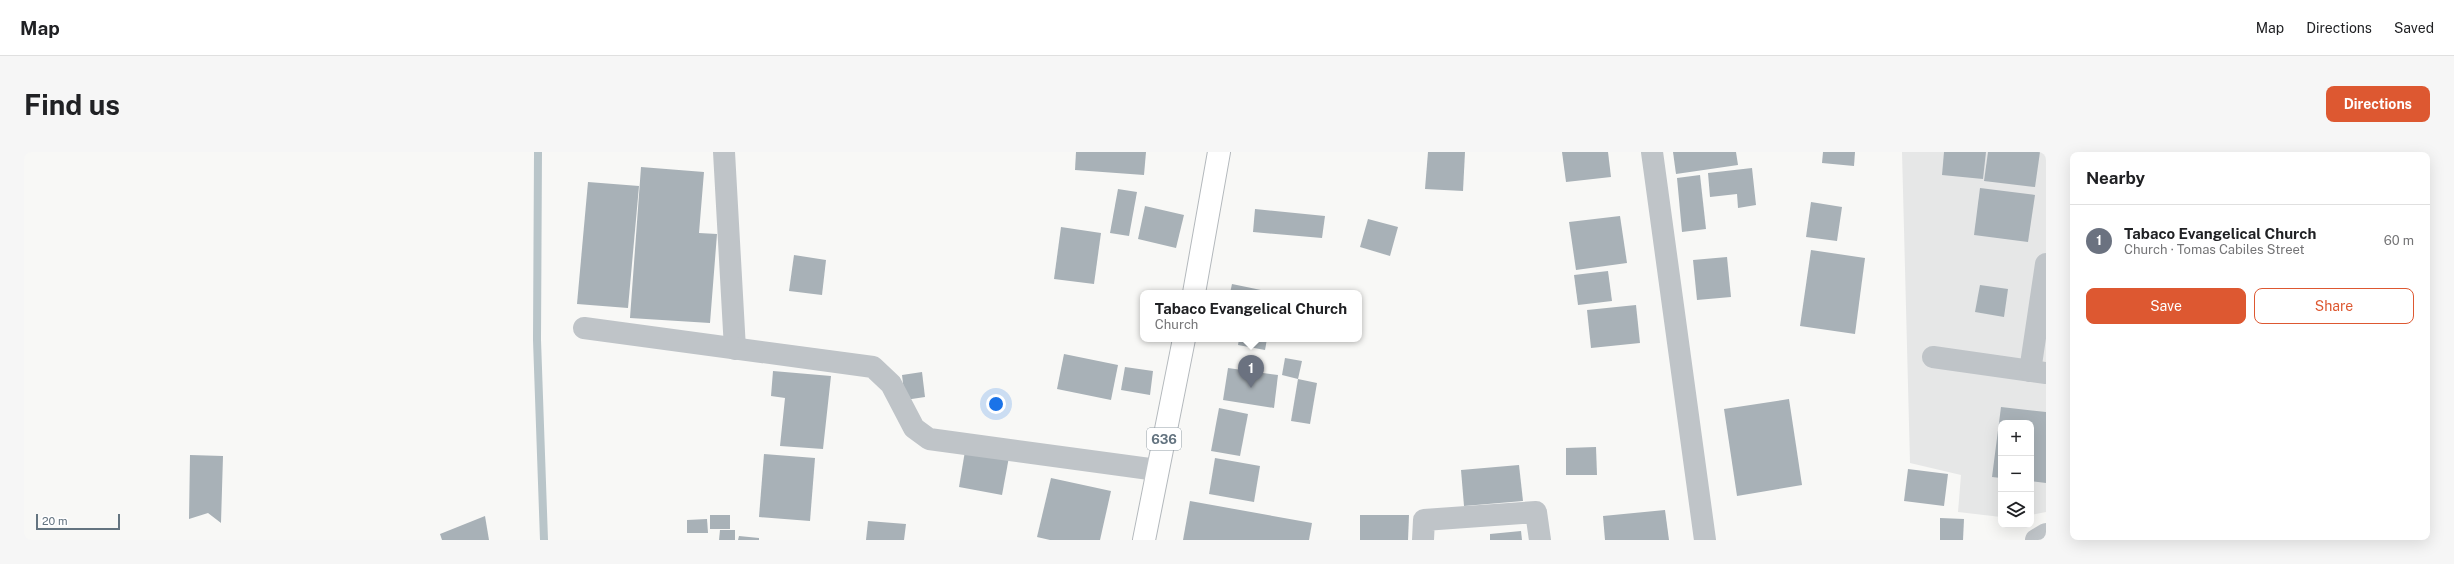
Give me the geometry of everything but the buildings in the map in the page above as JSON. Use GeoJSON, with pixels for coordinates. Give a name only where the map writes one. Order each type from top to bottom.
{"type":"FeatureCollection","features":[{"type":"Feature","properties":{"kind":"main road"},"geometry":{"type":"LineString","coordinates":[[1195,290],[1219,152]]}},
{"type":"Feature","properties":{"kind":"main road","name":"636"},"geometry":{"type":"LineString","coordinates":[[1144,540],[1183,342]]}},
{"type":"Feature","properties":{"kind":"street"},"geometry":{"type":"LineString","coordinates":[[724,152],[735,349]]}},
{"type":"Feature","properties":{"kind":"street"},"geometry":{"type":"LineString","coordinates":[[1652,152],[1705,540]]}},
{"type":"Feature","properties":{"kind":"street"},"geometry":{"type":"LineString","coordinates":[[1932,358],[2038,372],[2046,264]]}},
{"type":"Feature","properties":{"kind":"street"},"geometry":{"type":"LineString","coordinates":[[584,328],[873,367],[891,384],[914,428],[929,439],[1157,470]]}},
{"type":"Feature","properties":{"kind":"street"},"geometry":{"type":"LineString","coordinates":[[1423,540],[1424,520],[1536,512],[1540,540]]}},
{"type":"Feature","properties":{"kind":"street"},"geometry":{"type":"LineString","coordinates":[[2036,540],[2046,534]]}},
{"type":"Feature","properties":{"kind":"shaded area"},"geometry":{"type":"Polygon","coordinates":[[[1902,152],[2046,152],[2046,512],[2034,514],[2034,420],[1998,420],[1998,517],[1958,512],[1961,475],[1910,463],[1902,152]]]}},
{"type":"Feature","properties":{"kind":"waterway"},"geometry":{"type":"LineString","coordinates":[[538,152],[537,340],[544,540]]}},
{"type":"Feature","properties":{"kind":"place","name":"Tabaco Evangelical Church"},"geometry":{"type":"Point","coordinates":[1251,388]}}]}
